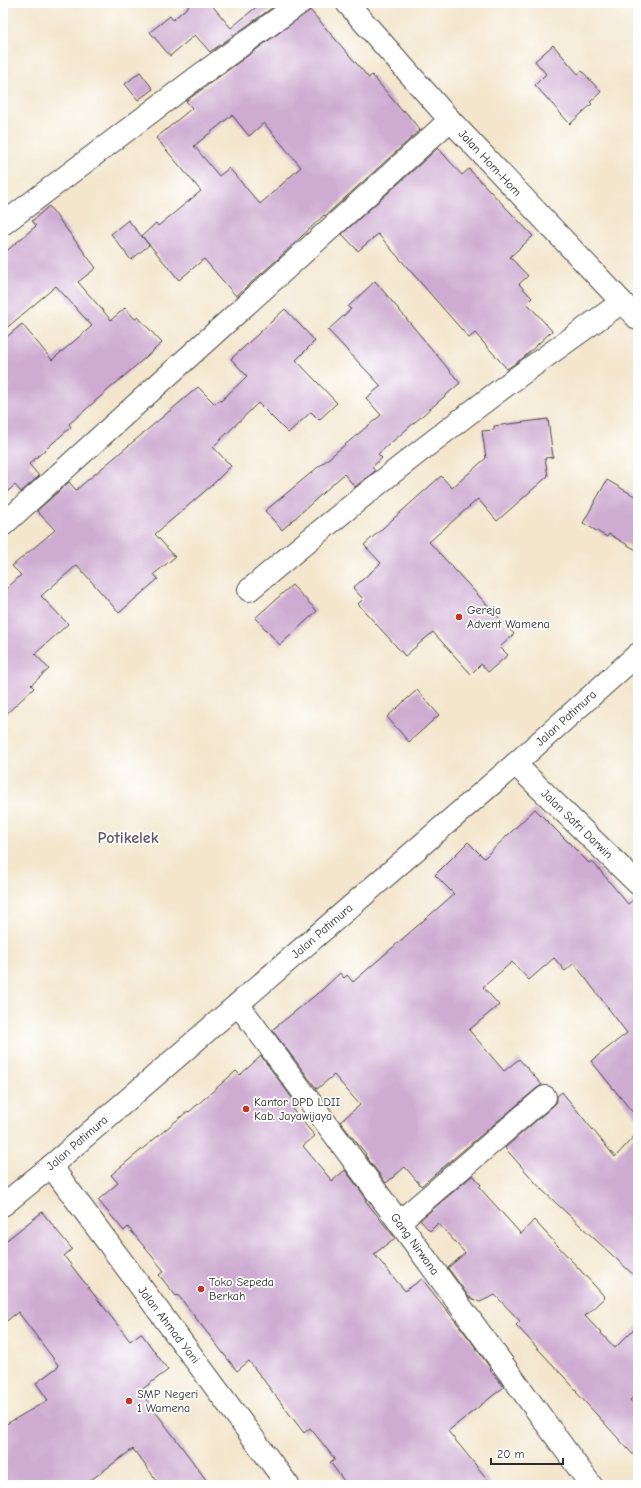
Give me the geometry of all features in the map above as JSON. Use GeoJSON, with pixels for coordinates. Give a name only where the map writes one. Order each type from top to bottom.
{"type":"FeatureCollection","features":[{"type":"Feature","properties":{"kind":"main road"},"geometry":{"type":"LineString","coordinates":[[3,224],[196,78],[300,3]]}},
{"type":"Feature","properties":{"kind":"main road","name":"Jalan Hom-Hom"},"geometry":{"type":"LineString","coordinates":[[347,3],[450,120],[638,319]]}},
{"type":"Feature","properties":{"kind":"main road"},"geometry":{"type":"LineString","coordinates":[[3,525],[450,120]]}},
{"type":"Feature","properties":{"kind":"main road"},"geometry":{"type":"LineString","coordinates":[[249,590],[395,470],[505,386],[622,302]]}},
{"type":"Feature","properties":{"kind":"main road","name":"Jalan Patimura"},"geometry":{"type":"LineString","coordinates":[[3,1205],[51,1166],[515,764],[638,654]]}},
{"type":"Feature","properties":{"kind":"main road","name":"Jalan Safri Darwin"},"geometry":{"type":"LineString","coordinates":[[515,764],[638,884]]}},
{"type":"Feature","properties":{"kind":"main road","name":"Gang Nirwana"},"geometry":{"type":"LineString","coordinates":[[238,1004],[591,1485]]}},
{"type":"Feature","properties":{"kind":"main road"},"geometry":{"type":"LineString","coordinates":[[399,1222],[545,1097]]}},
{"type":"Feature","properties":{"kind":"main road","name":"Jalan Ahmad Yani"},"geometry":{"type":"LineString","coordinates":[[51,1166],[288,1485]]}},
{"type":"Feature","properties":{"kind":"building"},"geometry":{"type":"Polygon","coordinates":[[[192,3],[210,3],[231,28],[261,3],[279,3],[210,52],[195,35],[170,56],[150,32],[170,16],[173,20],[192,3]]]}},
{"type":"Feature","properties":{"kind":"building"},"geometry":{"type":"Polygon","coordinates":[[[310,10],[369,78],[372,75],[420,130],[236,296],[204,259],[179,280],[142,236],[156,223],[158,226],[201,191],[156,138],[192,108],[186,101],[310,10]],[[232,115],[194,146],[219,176],[229,168],[260,204],[301,167],[264,123],[249,136],[232,115]]]}},
{"type":"Feature","properties":{"kind":"building"},"geometry":{"type":"Polygon","coordinates":[[[553,45],[578,74],[582,71],[601,92],[590,102],[592,104],[570,124],[535,85],[546,74],[535,61],[553,45]]]}},
{"type":"Feature","properties":{"kind":"building"},"geometry":{"type":"Polygon","coordinates":[[[140,72],[153,89],[138,100],[125,84],[140,72]]]}},
{"type":"Feature","properties":{"kind":"building"},"geometry":{"type":"Polygon","coordinates":[[[438,148],[462,175],[469,169],[533,236],[510,257],[528,276],[519,284],[532,298],[527,303],[552,331],[523,358],[507,369],[475,333],[469,338],[378,234],[358,251],[342,234],[438,148]]]}},
{"type":"Feature","properties":{"kind":"building"},"geometry":{"type":"Polygon","coordinates":[[[49,206],[96,268],[78,282],[111,320],[125,308],[135,319],[138,317],[162,343],[69,424],[71,427],[29,464],[39,476],[21,492],[15,485],[3,495],[3,340],[22,324],[52,360],[92,326],[56,286],[3,331],[3,254],[36,226],[32,221],[49,206]]]}},
{"type":"Feature","properties":{"kind":"building"},"geometry":{"type":"Polygon","coordinates":[[[128,220],[149,245],[131,260],[111,234],[128,220]]]}},
{"type":"Feature","properties":{"kind":"building"},"geometry":{"type":"Polygon","coordinates":[[[375,281],[460,383],[378,454],[382,458],[372,467],[375,471],[355,487],[344,474],[282,530],[265,511],[381,415],[366,398],[381,386],[328,330],[351,309],[348,307],[375,281]]]}},
{"type":"Feature","properties":{"kind":"building"},"geometry":{"type":"Polygon","coordinates":[[[285,309],[315,341],[296,360],[337,403],[319,420],[311,412],[288,433],[258,403],[213,447],[231,466],[211,486],[155,534],[175,557],[154,574],[158,579],[119,613],[77,565],[41,596],[68,624],[35,654],[49,669],[31,685],[34,688],[3,717],[3,592],[21,575],[12,566],[55,530],[37,511],[69,482],[76,490],[198,387],[215,404],[219,400],[221,401],[247,376],[231,359],[285,309]]]}},
{"type":"Feature","properties":{"kind":"building"},"geometry":{"type":"Polygon","coordinates":[[[548,419],[553,457],[545,458],[548,476],[497,521],[478,499],[429,542],[514,634],[500,647],[508,655],[488,672],[481,664],[471,674],[433,632],[405,656],[358,604],[363,599],[353,588],[381,563],[364,545],[441,476],[452,488],[486,458],[482,431],[494,430],[494,426],[548,419]]]}},
{"type":"Feature","properties":{"kind":"building"},"geometry":{"type":"Polygon","coordinates":[[[607,480],[638,498],[638,551],[609,534],[607,537],[583,523],[607,480]]]}},
{"type":"Feature","properties":{"kind":"building"},"geometry":{"type":"Polygon","coordinates":[[[292,585],[317,611],[280,645],[255,618],[292,585]]]}},
{"type":"Feature","properties":{"kind":"building"},"geometry":{"type":"Polygon","coordinates":[[[417,690],[439,715],[409,742],[387,717],[417,690]]]}},
{"type":"Feature","properties":{"kind":"building"},"geometry":{"type":"Polygon","coordinates":[[[535,809],[589,863],[592,861],[628,904],[638,896],[638,1119],[591,1061],[627,1033],[574,963],[565,971],[554,958],[529,980],[512,962],[483,987],[499,1005],[469,1030],[504,1071],[519,1059],[542,1085],[421,1186],[405,1167],[386,1183],[365,1155],[366,1154],[340,1122],[360,1105],[334,1075],[317,1089],[272,1030],[323,989],[340,973],[344,978],[347,975],[353,982],[454,894],[435,875],[468,842],[484,858],[535,809]]]}},
{"type":"Feature","properties":{"kind":"building"},"geometry":{"type":"Polygon","coordinates":[[[261,1056],[298,1106],[293,1110],[315,1136],[303,1146],[332,1181],[345,1170],[367,1199],[365,1200],[395,1238],[374,1254],[405,1291],[422,1279],[471,1341],[491,1369],[490,1370],[504,1387],[448,1431],[492,1485],[347,1485],[330,1462],[335,1459],[310,1428],[304,1433],[249,1361],[237,1371],[178,1295],[176,1296],[159,1275],[164,1271],[128,1227],[124,1231],[98,1200],[118,1183],[111,1175],[188,1111],[189,1112],[236,1071],[240,1075],[261,1056]]]}},
{"type":"Feature","properties":{"kind":"building"},"geometry":{"type":"Polygon","coordinates":[[[562,1092],[615,1157],[638,1132],[638,1279],[542,1190],[505,1148],[553,1106],[557,1102],[557,1096],[562,1092]]]}},
{"type":"Feature","properties":{"kind":"building"},"geometry":{"type":"Polygon","coordinates":[[[473,1175],[481,1185],[479,1187],[521,1234],[534,1220],[605,1297],[585,1316],[615,1348],[638,1325],[638,1394],[630,1400],[638,1409],[638,1460],[516,1325],[520,1321],[495,1295],[480,1302],[469,1297],[448,1268],[465,1253],[438,1223],[430,1231],[420,1220],[473,1175]]]}},
{"type":"Feature","properties":{"kind":"building"},"geometry":{"type":"Polygon","coordinates":[[[42,1212],[72,1249],[64,1256],[130,1341],[141,1333],[168,1370],[140,1391],[210,1485],[160,1485],[133,1449],[84,1485],[3,1485],[3,1426],[48,1400],[36,1383],[59,1366],[18,1312],[3,1324],[3,1243],[42,1212]]]}},
{"type":"Feature","properties":{"kind":"place","name":"Gereja Advent Wamena"},"geometry":{"type":"Point","coordinates":[459,617]}},
{"type":"Feature","properties":{"kind":"place","name":"Kantor DPD LDII Kab. Jayawijaya"},"geometry":{"type":"Point","coordinates":[246,1109]}},
{"type":"Feature","properties":{"kind":"place","name":"Toko Sepeda Berkah"},"geometry":{"type":"Point","coordinates":[201,1289]}},
{"type":"Feature","properties":{"kind":"place","name":"SMP Negeri 1 Wamena"},"geometry":{"type":"Point","coordinates":[129,1401]}},
{"type":"Feature","properties":{"kind":"district","name":"Potikelek"},"geometry":{"type":"Point","coordinates":[128,837]}}]}
